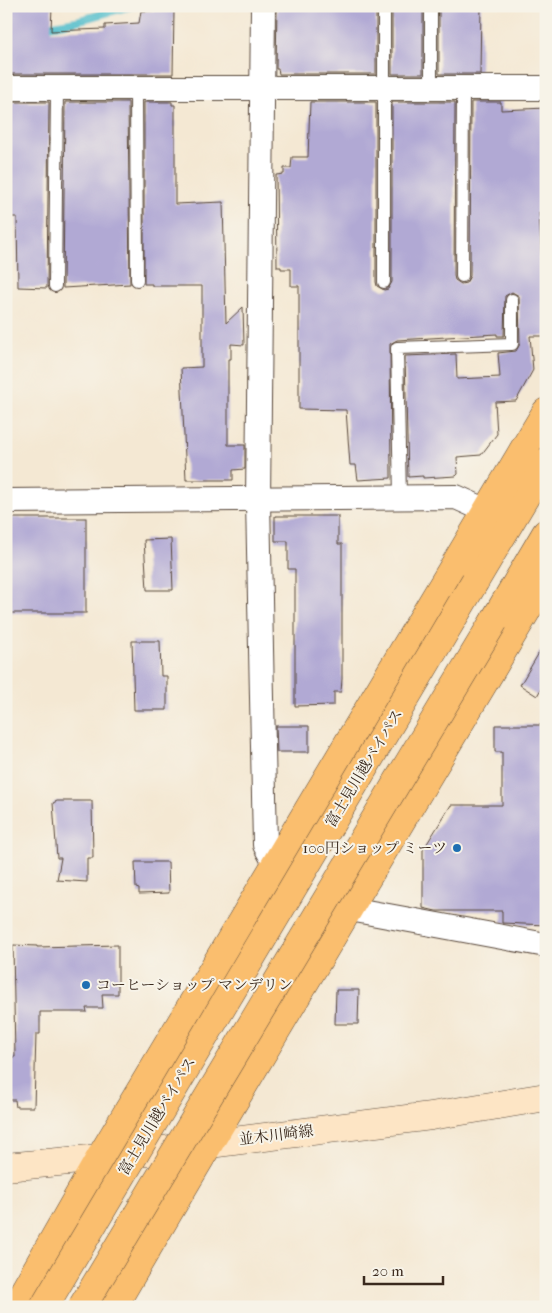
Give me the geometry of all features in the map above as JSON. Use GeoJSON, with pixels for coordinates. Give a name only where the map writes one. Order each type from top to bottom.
{"type":"FeatureCollection","features":[{"type":"Feature","properties":{"kind":"highway"},"geometry":{"type":"LineString","coordinates":[[14,1307],[100,1158],[546,412]]}},
{"type":"Feature","properties":{"kind":"highway","name":"富士見川越バイパス"},"geometry":{"type":"LineString","coordinates":[[44,1307],[546,462]]}},
{"type":"Feature","properties":{"kind":"highway"},"geometry":{"type":"LineString","coordinates":[[82,1307],[546,533]]}},
{"type":"Feature","properties":{"kind":"highway"},"geometry":{"type":"LineString","coordinates":[[113,1307],[208,1143],[350,909],[546,578]]}},
{"type":"Feature","properties":{"kind":"main road","name":"並木川崎線"},"geometry":{"type":"LineString","coordinates":[[6,1167],[100,1158],[431,1116],[546,1097]]}},
{"type":"Feature","properties":{"kind":"street"},"geometry":{"type":"LineString","coordinates":[[264,6],[258,501],[265,845],[276,865]]}},
{"type":"Feature","properties":{"kind":"street"},"geometry":{"type":"LineString","coordinates":[[6,88],[264,90],[546,88]]}},
{"type":"Feature","properties":{"kind":"street"},"geometry":{"type":"LineString","coordinates":[[6,501],[258,501],[456,497],[486,512]]}},
{"type":"Feature","properties":{"kind":"street"},"geometry":{"type":"LineString","coordinates":[[350,909],[546,945]]}},
{"type":"Feature","properties":{"kind":"lane"},"geometry":{"type":"LineString","coordinates":[[384,6],[384,282]]}},
{"type":"Feature","properties":{"kind":"lane"},"geometry":{"type":"LineString","coordinates":[[431,6],[431,88]]}},
{"type":"Feature","properties":{"kind":"lane"},"geometry":{"type":"LineString","coordinates":[[462,276],[463,88]]}},
{"type":"Feature","properties":{"kind":"lane"},"geometry":{"type":"LineString","coordinates":[[55,286],[57,89]]}},
{"type":"Feature","properties":{"kind":"lane"},"geometry":{"type":"LineString","coordinates":[[136,89],[137,280]]}},
{"type":"Feature","properties":{"kind":"lane"},"geometry":{"type":"LineString","coordinates":[[400,498],[397,348],[512,344],[512,300]]}},
{"type":"Feature","properties":{"kind":"building"},"geometry":{"type":"Polygon","coordinates":[[[6,6],[52,6],[51,31],[105,29],[105,25],[139,23],[141,11],[174,10],[173,74],[6,74],[6,6]]]}},
{"type":"Feature","properties":{"kind":"building"},"geometry":{"type":"Polygon","coordinates":[[[277,6],[376,6],[376,74],[279,74],[278,69],[276,69],[277,6]]]}},
{"type":"Feature","properties":{"kind":"building"},"geometry":{"type":"Polygon","coordinates":[[[392,6],[423,6],[423,74],[392,74],[392,6]]]}},
{"type":"Feature","properties":{"kind":"building"},"geometry":{"type":"Polygon","coordinates":[[[439,6],[481,6],[480,74],[439,74],[439,6]]]}},
{"type":"Feature","properties":{"kind":"building"},"geometry":{"type":"Polygon","coordinates":[[[6,102],[49,102],[47,288],[18,287],[17,217],[6,217],[6,102]]]}},
{"type":"Feature","properties":{"kind":"building"},"geometry":{"type":"Polygon","coordinates":[[[65,102],[128,102],[130,284],[63,288],[65,102]]]}},
{"type":"Feature","properties":{"kind":"building"},"geometry":{"type":"Polygon","coordinates":[[[144,102],[172,102],[172,105],[175,105],[175,204],[223,202],[226,323],[243,307],[244,345],[231,344],[231,359],[228,359],[228,445],[245,445],[245,469],[233,470],[233,480],[186,480],[181,368],[202,367],[202,286],[152,286],[152,284],[144,284],[144,102]]]}},
{"type":"Feature","properties":{"kind":"building"},"geometry":{"type":"Polygon","coordinates":[[[310,102],[376,102],[376,282],[377,286],[384,290],[388,289],[392,282],[392,102],[455,102],[454,276],[455,280],[461,284],[466,283],[470,276],[471,102],[501,102],[501,110],[546,108],[546,212],[539,212],[546,336],[530,336],[533,370],[516,401],[495,402],[497,434],[481,455],[457,457],[458,474],[456,476],[408,477],[405,356],[456,354],[457,379],[500,377],[498,353],[516,351],[520,344],[519,296],[512,292],[505,296],[504,336],[497,336],[497,334],[397,340],[390,344],[391,478],[358,480],[356,465],[350,465],[346,410],[299,409],[299,286],[291,286],[291,269],[277,267],[276,175],[284,174],[284,168],[291,168],[292,157],[308,157],[310,102]]]}},
{"type":"Feature","properties":{"kind":"building"},"geometry":{"type":"Polygon","coordinates":[[[275,516],[338,516],[338,544],[342,544],[342,679],[341,692],[334,692],[334,705],[295,706],[295,569],[288,569],[288,541],[275,541],[275,516]]]}},
{"type":"Feature","properties":{"kind":"building"},"geometry":{"type":"Polygon","coordinates":[[[6,518],[86,518],[86,613],[6,613],[6,518]]]}},
{"type":"Feature","properties":{"kind":"building"},"geometry":{"type":"Polygon","coordinates":[[[171,539],[173,590],[147,590],[144,540],[171,539]]]}},
{"type":"Feature","properties":{"kind":"building"},"geometry":{"type":"Polygon","coordinates":[[[132,641],[160,641],[161,676],[167,676],[167,710],[134,710],[132,641]]]}},
{"type":"Feature","properties":{"kind":"building"},"geometry":{"type":"Polygon","coordinates":[[[546,641],[546,680],[537,696],[520,685],[546,641]]]}},
{"type":"Feature","properties":{"kind":"building"},"geometry":{"type":"Polygon","coordinates":[[[495,725],[546,725],[546,925],[502,923],[502,911],[436,911],[423,908],[423,850],[451,805],[502,805],[502,752],[495,752],[495,725]]]}},
{"type":"Feature","properties":{"kind":"building"},"geometry":{"type":"Polygon","coordinates":[[[276,726],[309,726],[309,752],[277,752],[276,726]]]}},
{"type":"Feature","properties":{"kind":"building"},"geometry":{"type":"Polygon","coordinates":[[[57,801],[92,801],[93,858],[87,858],[87,882],[57,880],[61,858],[57,858],[53,803],[57,801]]]}},
{"type":"Feature","properties":{"kind":"building"},"geometry":{"type":"Polygon","coordinates":[[[135,862],[168,862],[169,893],[139,894],[139,889],[136,888],[135,862]]]}},
{"type":"Feature","properties":{"kind":"building"},"geometry":{"type":"Polygon","coordinates":[[[13,945],[37,947],[118,945],[118,994],[102,994],[103,1008],[86,1008],[87,1012],[40,1012],[40,1034],[36,1034],[34,1107],[16,1107],[15,1100],[6,1100],[6,1057],[15,1057],[13,945]]]}},
{"type":"Feature","properties":{"kind":"building"},"geometry":{"type":"Polygon","coordinates":[[[336,990],[359,990],[358,1024],[335,1024],[336,990]]]}},
{"type":"Feature","properties":{"kind":"waterway"},"geometry":{"type":"LineString","coordinates":[[42,27],[76,21],[132,6]]}},
{"type":"Feature","properties":{"kind":"place","name":"100円ショップ ミーツ"},"geometry":{"type":"Point","coordinates":[457,848]}},
{"type":"Feature","properties":{"kind":"place","name":"コーヒーショップ マンデリン"},"geometry":{"type":"Point","coordinates":[86,985]}}]}
